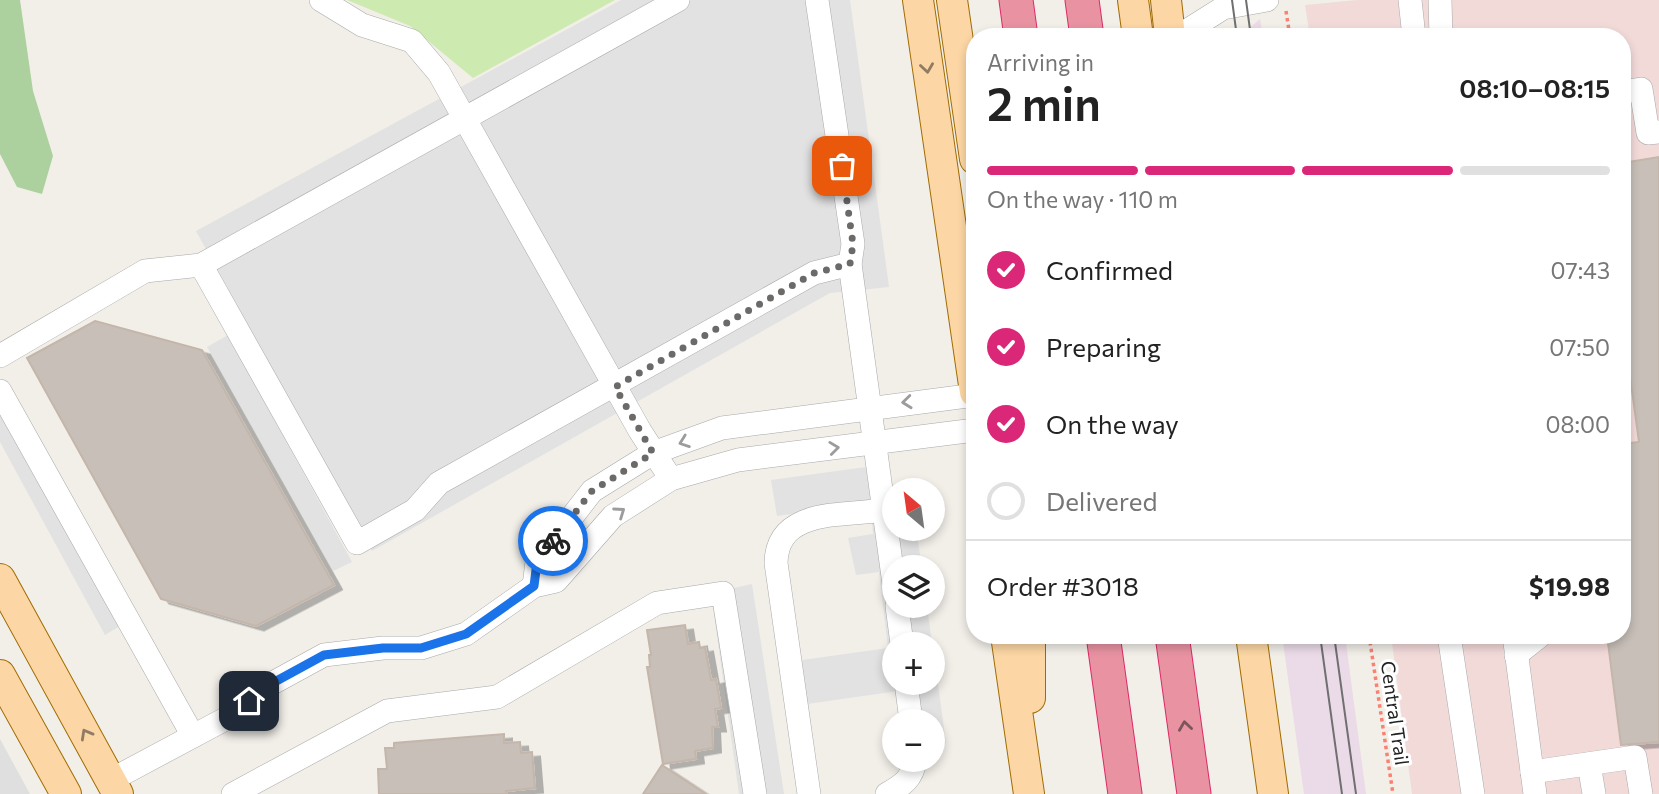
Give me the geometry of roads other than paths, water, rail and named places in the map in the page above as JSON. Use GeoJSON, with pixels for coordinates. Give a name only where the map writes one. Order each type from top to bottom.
{"type":"FeatureCollection","features":[{"type":"Feature","properties":{"kind":"highway"},"geometry":{"type":"LineString","coordinates":[[1016,0],[1020,28]]}},
{"type":"Feature","properties":{"kind":"highway"},"geometry":{"type":"LineString","coordinates":[[1082,0],[1086,28]]}},
{"type":"Feature","properties":{"kind":"highway"},"geometry":{"type":"LineString","coordinates":[[1104,644],[1125,794]]}},
{"type":"Feature","properties":{"kind":"highway"},"geometry":{"type":"LineString","coordinates":[[1173,644],[1194,794]]}},
{"type":"Feature","properties":{"kind":"main road"},"geometry":{"type":"LineString","coordinates":[[918,0],[966,331]]}},
{"type":"Feature","properties":{"kind":"main road"},"geometry":{"type":"LineString","coordinates":[[952,0],[966,97]]}},
{"type":"Feature","properties":{"kind":"main road"},"geometry":{"type":"LineString","coordinates":[[1133,0],[1137,28]]}},
{"type":"Feature","properties":{"kind":"main road"},"geometry":{"type":"LineString","coordinates":[[1166,0],[1169,28]]}},
{"type":"Feature","properties":{"kind":"main road"},"geometry":{"type":"LineString","coordinates":[[0,579],[105,789]]}},
{"type":"Feature","properties":{"kind":"main road"},"geometry":{"type":"LineString","coordinates":[[1007,644],[1029,794]]}},
{"type":"Feature","properties":{"kind":"main road"},"geometry":{"type":"LineString","coordinates":[[1029,794],[1030,644]]}},
{"type":"Feature","properties":{"kind":"main road"},"geometry":{"type":"LineString","coordinates":[[1251,644],[1273,794]]}},
{"type":"Feature","properties":{"kind":"main road"},"geometry":{"type":"LineString","coordinates":[[0,675],[66,794]]}},
{"type":"Feature","properties":{"kind":"street"},"geometry":{"type":"LineString","coordinates":[[321,0],[362,25],[412,41],[439,73],[615,387],[671,479]]}},
{"type":"Feature","properties":{"kind":"street"},"geometry":{"type":"LineString","coordinates":[[0,356],[145,271],[201,265],[678,0]]}},
{"type":"Feature","properties":{"kind":"street"},"geometry":{"type":"LineString","coordinates":[[817,0],[853,244],[850,264],[882,490]]}},
{"type":"Feature","properties":{"kind":"street"},"geometry":{"type":"LineString","coordinates":[[1191,28],[1223,8],[1267,0]]}},
{"type":"Feature","properties":{"kind":"street"},"geometry":{"type":"LineString","coordinates":[[1410,0],[1413,28]]}},
{"type":"Feature","properties":{"kind":"street"},"geometry":{"type":"LineString","coordinates":[[1440,0],[1441,28]]}},
{"type":"Feature","properties":{"kind":"street"},"geometry":{"type":"LineString","coordinates":[[1631,91],[1641,89],[1647,133],[1659,132]]}},
{"type":"Feature","properties":{"kind":"street"},"geometry":{"type":"LineString","coordinates":[[201,265],[357,543],[415,510],[439,483],[615,387],[814,273],[850,264]]}},
{"type":"Feature","properties":{"kind":"street"},"geometry":{"type":"LineString","coordinates":[[0,391],[193,736]]}},
{"type":"Feature","properties":{"kind":"street"},"geometry":{"type":"LineString","coordinates":[[534,586],[537,562],[592,491],[653,453],[722,428],[966,394]]}},
{"type":"Feature","properties":{"kind":"street"},"geometry":{"type":"LineString","coordinates":[[105,789],[229,717],[269,685],[324,655],[383,648],[421,648],[455,637],[509,606],[534,586],[555,581],[613,516],[671,479],[738,460],[966,431]]}},
{"type":"Feature","properties":{"kind":"street"},"geometry":{"type":"LineString","coordinates":[[809,794],[776,563],[776,547],[781,537],[797,523],[882,510]]}},
{"type":"Feature","properties":{"kind":"street"},"geometry":{"type":"LineString","coordinates":[[233,794],[387,711],[497,697],[657,603],[723,593],[755,794]]}},
{"type":"Feature","properties":{"kind":"street"},"geometry":{"type":"LineString","coordinates":[[1450,644],[1473,794]]}},
{"type":"Feature","properties":{"kind":"street"},"geometry":{"type":"LineString","coordinates":[[1515,645],[1533,783],[1589,764],[1635,757],[1641,794]]}},
{"type":"Feature","properties":{"kind":"street"},"geometry":{"type":"LineString","coordinates":[[1589,764],[1594,794]]}},
{"type":"Feature","properties":{"kind":"street"},"geometry":{"type":"LineString","coordinates":[[887,794],[906,782],[912,772]]}},
{"type":"Feature","properties":{"kind":"tram line"},"geometry":{"type":"LineString","coordinates":[[1232,0],[1236,28]]}},
{"type":"Feature","properties":{"kind":"tram line"},"geometry":{"type":"LineString","coordinates":[[1246,0],[1250,28]]}},
{"type":"Feature","properties":{"kind":"tram line"},"geometry":{"type":"LineString","coordinates":[[1321,644],[1342,794]]}},
{"type":"Feature","properties":{"kind":"tram line"},"geometry":{"type":"LineString","coordinates":[[1335,644],[1356,794]]}}]}
